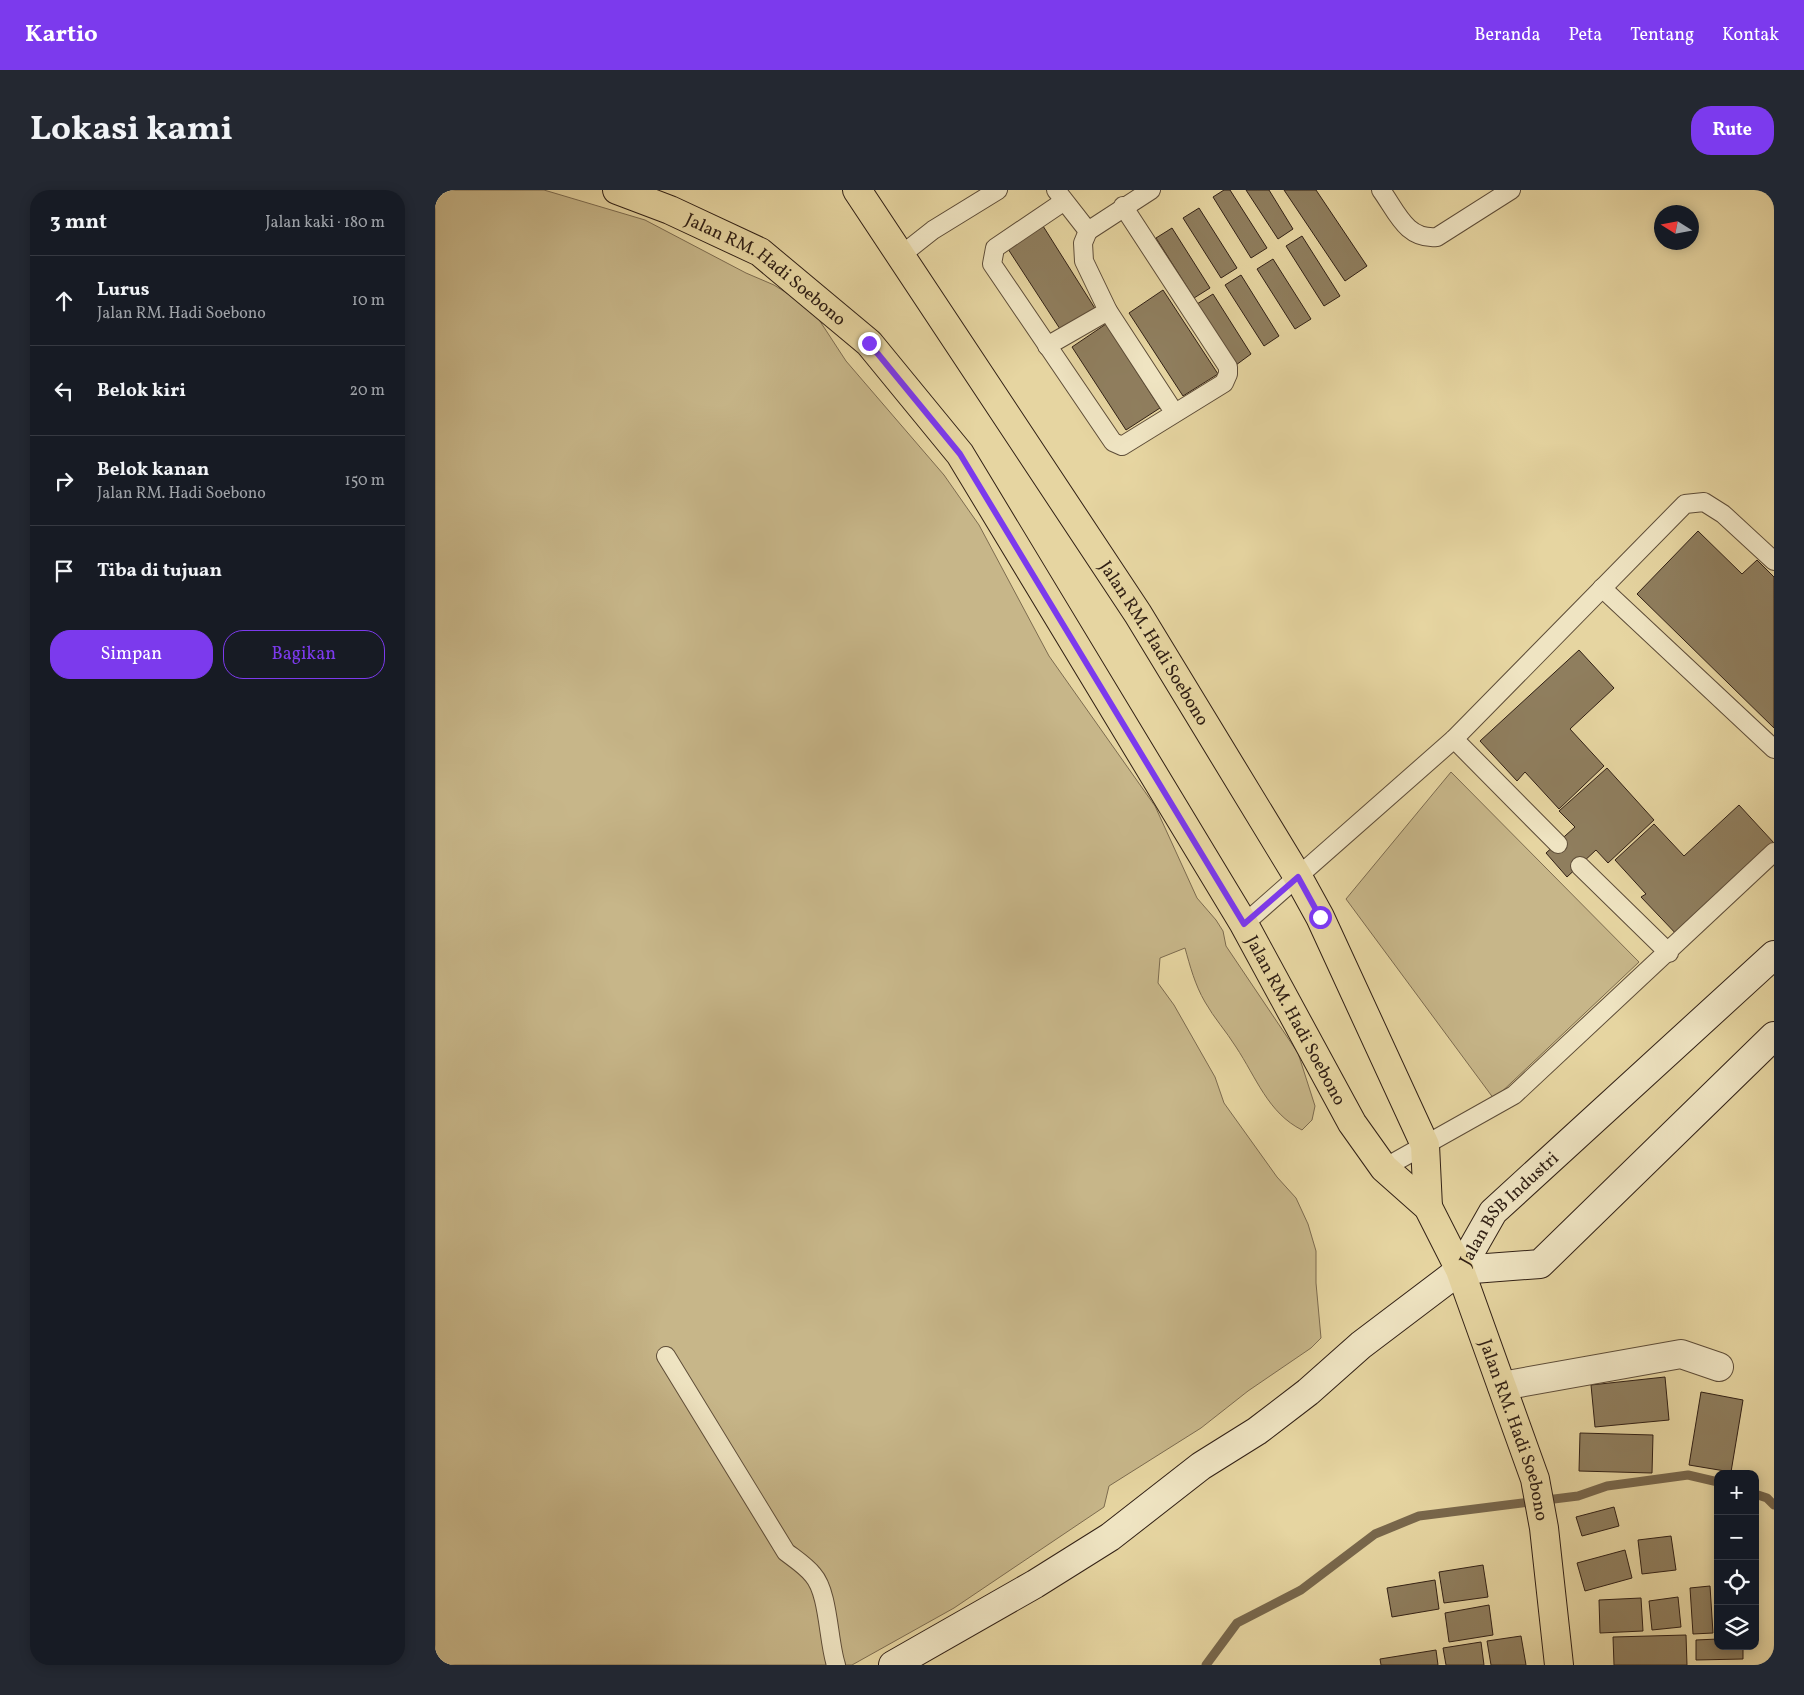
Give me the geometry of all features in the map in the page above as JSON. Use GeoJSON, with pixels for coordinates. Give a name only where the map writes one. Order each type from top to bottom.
{"type":"FeatureCollection","features":[{"type":"Feature","properties":{"kind":"main road","name":"Jalan RM. Hadi Soebono"},"geometry":{"type":"LineString","coordinates":[[617,190],[670,210],[760,252],[869,343],[960,454],[1244,924],[1352,1123],[1383,1168],[1428,1207],[1460,1270],[1535,1479],[1544,1528],[1559,1665]]}},
{"type":"Feature","properties":{"kind":"main road","name":"Jalan RM. Hadi Soebono"},"geometry":{"type":"LineString","coordinates":[[857,190],[1139,614],[1298,877],[1320,917],[1425,1145],[1428,1207]]}},
{"type":"Feature","properties":{"kind":"street","name":"Jalan BSB Industri"},"geometry":{"type":"LineString","coordinates":[[1460,1270],[1493,1212],[1774,955]]}},
{"type":"Feature","properties":{"kind":"street","name":"Jalan BSB Industri"},"geometry":{"type":"LineString","coordinates":[[1460,1270],[1540,1264],[1774,1036]]}},
{"type":"Feature","properties":{"kind":"street"},"geometry":{"type":"LineString","coordinates":[[893,1665],[1035,1584],[1110,1537],[1201,1466],[1257,1431],[1308,1392],[1361,1345],[1460,1270]]}},
{"type":"Feature","properties":{"kind":"street"},"geometry":{"type":"LineString","coordinates":[[1502,1386],[1681,1354],[1719,1367]]}},
{"type":"Feature","properties":{"kind":"lane"},"geometry":{"type":"LineString","coordinates":[[900,256],[933,230],[998,190]]}},
{"type":"Feature","properties":{"kind":"lane"},"geometry":{"type":"LineString","coordinates":[[1151,190],[1123,206],[1088,231],[1083,243],[1084,261],[1108,311],[1174,412]]}},
{"type":"Feature","properties":{"kind":"lane"},"geometry":{"type":"LineString","coordinates":[[1381,190],[1412,233],[1424,238],[1437,237],[1511,190]]}},
{"type":"Feature","properties":{"kind":"lane"},"geometry":{"type":"LineString","coordinates":[[1088,231],[1059,196],[995,248],[991,258],[992,264],[1113,442],[1117,445],[1125,446],[1174,412],[1223,383],[1228,374],[1228,367],[1123,206]]}},
{"type":"Feature","properties":{"kind":"lane"},"geometry":{"type":"LineString","coordinates":[[1047,346],[1108,311]]}},
{"type":"Feature","properties":{"kind":"lane"},"geometry":{"type":"LineString","coordinates":[[1244,924],[1454,739],[1685,504],[1695,501],[1704,502],[1723,514],[1774,561]]}},
{"type":"Feature","properties":{"kind":"lane"},"geometry":{"type":"LineString","coordinates":[[1602,588],[1774,749]]}},
{"type":"Feature","properties":{"kind":"lane"},"geometry":{"type":"LineString","coordinates":[[1454,739],[1558,844]]}},
{"type":"Feature","properties":{"kind":"lane"},"geometry":{"type":"LineString","coordinates":[[1383,1168],[1514,1095],[1669,953],[1774,852]]}},
{"type":"Feature","properties":{"kind":"lane"},"geometry":{"type":"LineString","coordinates":[[1580,866],[1669,953]]}},
{"type":"Feature","properties":{"kind":"lane"},"geometry":{"type":"LineString","coordinates":[[666,1356],[786,1552],[815,1576],[827,1610],[832,1654],[836,1665]]}},
{"type":"Feature","properties":{"kind":"shaded area"},"geometry":{"type":"Polygon","coordinates":[[[435,190],[544,190],[645,220],[746,273],[774,285],[812,309],[846,361],[944,475],[979,525],[1049,656],[1155,806],[1197,898],[1216,920],[1223,931],[1226,946],[1298,1053],[1315,1106],[1312,1120],[1302,1130],[1280,1114],[1271,1104],[1236,1047],[1201,996],[1185,948],[1160,958],[1158,983],[1174,1005],[1215,1077],[1224,1103],[1277,1177],[1296,1198],[1308,1224],[1316,1251],[1316,1283],[1321,1338],[1311,1348],[1248,1391],[1201,1428],[1109,1486],[1104,1507],[954,1608],[852,1665],[435,1665],[435,190]]]}},
{"type":"Feature","properties":{"kind":"shaded area"},"geometry":{"type":"Polygon","coordinates":[[[1451,772],[1639,962],[1494,1099],[1346,899],[1451,772]]]}},
{"type":"Feature","properties":{"kind":"building"},"geometry":{"type":"Polygon","coordinates":[[[1224,190],[1230,190],[1267,248],[1251,258],[1213,197],[1224,190]]]}},
{"type":"Feature","properties":{"kind":"building"},"geometry":{"type":"Polygon","coordinates":[[[1246,190],[1269,190],[1293,229],[1278,239],[1246,190]]]}},
{"type":"Feature","properties":{"kind":"building"},"geometry":{"type":"Polygon","coordinates":[[[1284,190],[1316,190],[1367,266],[1345,281],[1284,190]]]}},
{"type":"Feature","properties":{"kind":"building"},"geometry":{"type":"Polygon","coordinates":[[[1199,208],[1237,268],[1221,278],[1183,218],[1199,208]]]}},
{"type":"Feature","properties":{"kind":"building"},"geometry":{"type":"Polygon","coordinates":[[[1043,226],[1096,310],[1062,332],[1008,249],[1043,226]]]}},
{"type":"Feature","properties":{"kind":"building"},"geometry":{"type":"Polygon","coordinates":[[[1172,228],[1210,288],[1194,298],[1156,238],[1172,228]]]}},
{"type":"Feature","properties":{"kind":"building"},"geometry":{"type":"Polygon","coordinates":[[[1302,236],[1340,296],[1324,306],[1286,246],[1302,236]]]}},
{"type":"Feature","properties":{"kind":"building"},"geometry":{"type":"Polygon","coordinates":[[[1273,259],[1311,319],[1295,329],[1257,269],[1273,259]]]}},
{"type":"Feature","properties":{"kind":"building"},"geometry":{"type":"Polygon","coordinates":[[[1241,275],[1279,336],[1264,346],[1225,285],[1241,275]]]}},
{"type":"Feature","properties":{"kind":"building"},"geometry":{"type":"Polygon","coordinates":[[[1163,290],[1218,374],[1183,396],[1129,313],[1163,290]]]}},
{"type":"Feature","properties":{"kind":"building"},"geometry":{"type":"Polygon","coordinates":[[[1213,294],[1251,354],[1236,365],[1197,304],[1213,294]]]}},
{"type":"Feature","properties":{"kind":"building"},"geometry":{"type":"Polygon","coordinates":[[[1106,324],[1160,408],[1126,430],[1072,347],[1106,324]]]}},
{"type":"Feature","properties":{"kind":"building"},"geometry":{"type":"Polygon","coordinates":[[[1698,531],[1742,574],[1757,560],[1774,577],[1774,728],[1637,594],[1698,531]]]}},
{"type":"Feature","properties":{"kind":"building"},"geometry":{"type":"Polygon","coordinates":[[[1579,650],[1614,688],[1570,729],[1604,766],[1559,809],[1525,772],[1517,781],[1480,741],[1579,650]]]}},
{"type":"Feature","properties":{"kind":"building"},"geometry":{"type":"Polygon","coordinates":[[[1607,768],[1654,820],[1608,863],[1596,850],[1567,877],[1546,853],[1575,827],[1559,811],[1607,768]]]}},
{"type":"Feature","properties":{"kind":"building"},"geometry":{"type":"Polygon","coordinates":[[[1739,805],[1774,843],[1774,850],[1680,938],[1641,897],[1646,894],[1615,860],[1654,824],[1684,856],[1739,805]]]}},
{"type":"Feature","properties":{"kind":"building"},"geometry":{"type":"Polygon","coordinates":[[[1665,1377],[1669,1420],[1595,1427],[1591,1385],[1665,1377]]]}},
{"type":"Feature","properties":{"kind":"building"},"geometry":{"type":"Polygon","coordinates":[[[1701,1392],[1743,1400],[1731,1470],[1689,1465],[1701,1392]]]}},
{"type":"Feature","properties":{"kind":"building"},"geometry":{"type":"Polygon","coordinates":[[[1580,1433],[1653,1435],[1652,1473],[1579,1471],[1580,1433]]]}},
{"type":"Feature","properties":{"kind":"building"},"geometry":{"type":"Polygon","coordinates":[[[1614,1507],[1619,1526],[1582,1536],[1576,1517],[1614,1507]]]}},
{"type":"Feature","properties":{"kind":"building"},"geometry":{"type":"Polygon","coordinates":[[[1671,1536],[1676,1570],[1642,1574],[1638,1540],[1671,1536]]]}},
{"type":"Feature","properties":{"kind":"building"},"geometry":{"type":"Polygon","coordinates":[[[1625,1550],[1632,1578],[1585,1591],[1577,1563],[1625,1550]]]}},
{"type":"Feature","properties":{"kind":"building"},"geometry":{"type":"Polygon","coordinates":[[[1483,1565],[1488,1597],[1444,1603],[1439,1572],[1483,1565]]]}},
{"type":"Feature","properties":{"kind":"building"},"geometry":{"type":"Polygon","coordinates":[[[1435,1580],[1439,1609],[1392,1617],[1387,1588],[1435,1580]]]}},
{"type":"Feature","properties":{"kind":"building"},"geometry":{"type":"Polygon","coordinates":[[[1710,1586],[1713,1633],[1693,1634],[1690,1588],[1710,1586]]]}},
{"type":"Feature","properties":{"kind":"building"},"geometry":{"type":"Polygon","coordinates":[[[1678,1597],[1681,1627],[1652,1630],[1649,1601],[1678,1597]]]}},
{"type":"Feature","properties":{"kind":"building"},"geometry":{"type":"Polygon","coordinates":[[[1641,1598],[1643,1631],[1600,1633],[1599,1600],[1641,1598]]]}},
{"type":"Feature","properties":{"kind":"building"},"geometry":{"type":"Polygon","coordinates":[[[1489,1605],[1493,1635],[1449,1642],[1445,1613],[1489,1605]]]}},
{"type":"Feature","properties":{"kind":"building"},"geometry":{"type":"Polygon","coordinates":[[[1686,1635],[1687,1665],[1614,1665],[1613,1637],[1686,1635]]]}},
{"type":"Feature","properties":{"kind":"building"},"geometry":{"type":"Polygon","coordinates":[[[1521,1636],[1526,1665],[1491,1665],[1487,1641],[1521,1636]]]}},
{"type":"Feature","properties":{"kind":"building"},"geometry":{"type":"Polygon","coordinates":[[[1714,1639],[1714,1650],[1743,1650],[1743,1659],[1696,1660],[1696,1640],[1714,1639]]]}},
{"type":"Feature","properties":{"kind":"building"},"geometry":{"type":"Polygon","coordinates":[[[1481,1642],[1484,1665],[1446,1665],[1443,1648],[1481,1642]]]}},
{"type":"Feature","properties":{"kind":"building"},"geometry":{"type":"Polygon","coordinates":[[[1436,1650],[1438,1665],[1381,1665],[1380,1659],[1436,1650]]]}},
{"type":"Feature","properties":{"kind":"waterway"},"geometry":{"type":"LineString","coordinates":[[1206,1665],[1237,1623],[1301,1590],[1375,1534],[1419,1516],[1578,1496],[1607,1486],[1688,1475],[1714,1481]]}},
{"type":"Feature","properties":{"kind":"waterway"},"geometry":{"type":"LineString","coordinates":[[1759,1495],[1767,1498],[1774,1505]]}},
{"type":"Feature","properties":{"kind":"route"},"geometry":{"type":"LineString","coordinates":[[869,343],[960,454],[1244,924],[1298,877],[1320,917]]}}]}
